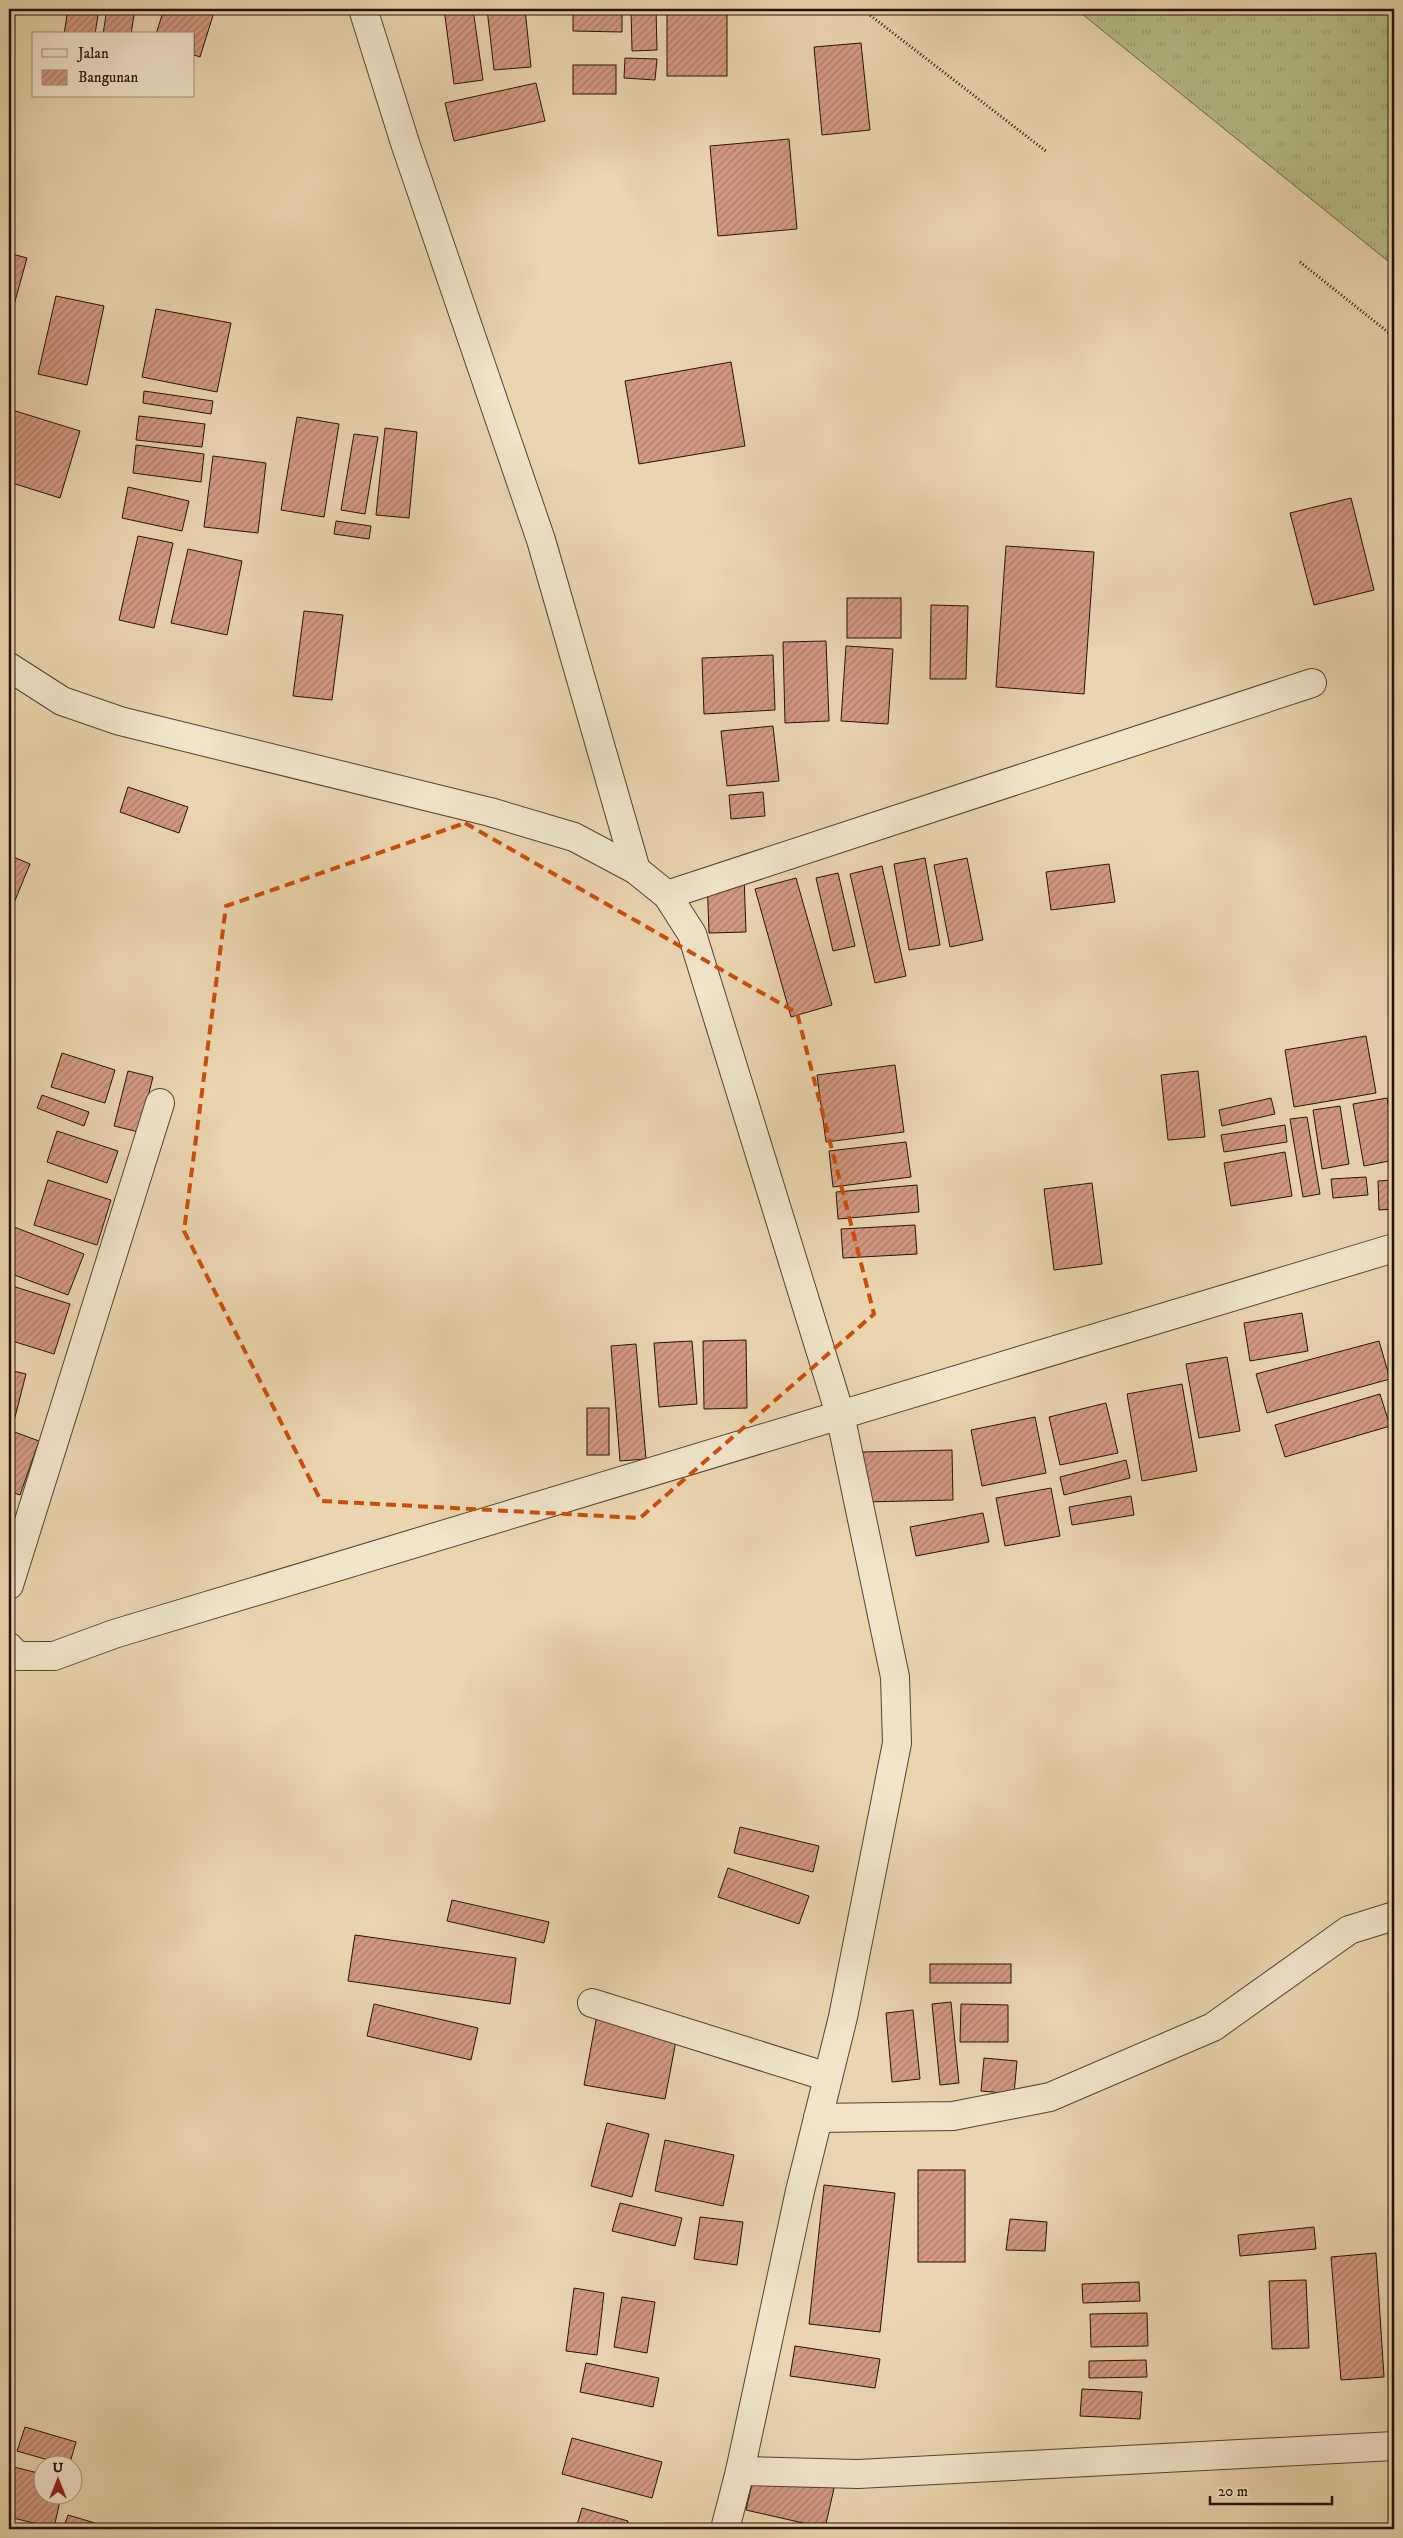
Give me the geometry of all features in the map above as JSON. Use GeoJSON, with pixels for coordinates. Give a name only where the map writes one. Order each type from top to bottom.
{"type":"FeatureCollection","features":[{"type":"Feature","properties":{"kind":"street"},"geometry":{"type":"LineString","coordinates":[[363,9],[409,156],[541,540],[636,870]]}},
{"type":"Feature","properties":{"kind":"street"},"geometry":{"type":"LineString","coordinates":[[9,667],[62,701],[120,721],[574,837],[636,870],[667,895],[692,934],[840,1414],[894,1677],[896,1743],[843,2017],[800,2191],[740,2471],[725,2529]]}},
{"type":"Feature","properties":{"kind":"street"},"geometry":{"type":"LineString","coordinates":[[667,895],[1312,683]]}},
{"type":"Feature","properties":{"kind":"street"},"geometry":{"type":"LineString","coordinates":[[9,1585],[160,1103]]}},
{"type":"Feature","properties":{"kind":"street"},"geometry":{"type":"LineString","coordinates":[[9,1647],[17,1656],[54,1656],[124,1631],[1394,1248]]}},
{"type":"Feature","properties":{"kind":"street"},"geometry":{"type":"LineString","coordinates":[[818,2118],[953,2116],[1050,2097],[1213,2027],[1349,1930],[1394,1916]]}},
{"type":"Feature","properties":{"kind":"street"},"geometry":{"type":"LineString","coordinates":[[592,2003],[828,2077]]}},
{"type":"Feature","properties":{"kind":"street"},"geometry":{"type":"LineString","coordinates":[[740,2471],[858,2474],[1394,2446]]}},
{"type":"Feature","properties":{"kind":"path"},"geometry":{"type":"LineString","coordinates":[[862,9],[1048,152]]}},
{"type":"Feature","properties":{"kind":"path"},"geometry":{"type":"LineString","coordinates":[[1300,262],[1394,338]]}},
{"type":"Feature","properties":{"kind":"highlighted area"},"geometry":{"type":"Polygon","coordinates":[[[465,823],[797,1013],[874,1314],[640,1518],[321,1501],[184,1231],[226,906],[465,823]]]}},
{"type":"Feature","properties":{"kind":"green space"},"geometry":{"type":"Polygon","coordinates":[[[1076,9],[1394,9],[1394,266],[1076,9]]]}},
{"type":"Feature","properties":{"kind":"building"},"geometry":{"type":"Polygon","coordinates":[[[68,9],[99,9],[95,32],[64,32],[68,9]]]}},
{"type":"Feature","properties":{"kind":"building"},"geometry":{"type":"Polygon","coordinates":[[[107,9],[135,9],[131,32],[103,32],[107,9]]]}},
{"type":"Feature","properties":{"kind":"building"},"geometry":{"type":"Polygon","coordinates":[[[164,9],[215,9],[200,57],[195,55],[195,32],[157,32],[164,9]]]}},
{"type":"Feature","properties":{"kind":"building"},"geometry":{"type":"Polygon","coordinates":[[[444,9],[473,9],[483,80],[454,84],[444,9]]]}},
{"type":"Feature","properties":{"kind":"building"},"geometry":{"type":"Polygon","coordinates":[[[487,9],[525,9],[531,67],[494,70],[487,9]]]}},
{"type":"Feature","properties":{"kind":"building"},"geometry":{"type":"Polygon","coordinates":[[[573,9],[622,9],[622,32],[573,31],[573,9]]]}},
{"type":"Feature","properties":{"kind":"building"},"geometry":{"type":"Polygon","coordinates":[[[631,9],[656,9],[657,50],[632,51],[631,9]]]}},
{"type":"Feature","properties":{"kind":"building"},"geometry":{"type":"Polygon","coordinates":[[[667,11],[727,11],[727,76],[667,76],[667,11]]]}},
{"type":"Feature","properties":{"kind":"building"},"geometry":{"type":"Polygon","coordinates":[[[861,43],[870,130],[822,135],[814,47],[861,43]]]}},
{"type":"Feature","properties":{"kind":"building"},"geometry":{"type":"Polygon","coordinates":[[[625,58],[657,59],[655,80],[624,78],[625,58]]]}},
{"type":"Feature","properties":{"kind":"building"},"geometry":{"type":"Polygon","coordinates":[[[573,65],[616,65],[616,94],[573,94],[573,65]]]}},
{"type":"Feature","properties":{"kind":"building"},"geometry":{"type":"Polygon","coordinates":[[[536,83],[545,121],[454,141],[445,103],[536,83]]]}},
{"type":"Feature","properties":{"kind":"building"},"geometry":{"type":"Polygon","coordinates":[[[789,139],[797,229],[718,236],[710,146],[789,139]]]}},
{"type":"Feature","properties":{"kind":"building"},"geometry":{"type":"Polygon","coordinates":[[[9,253],[27,258],[9,323],[9,253]]]}},
{"type":"Feature","properties":{"kind":"building"},"geometry":{"type":"Polygon","coordinates":[[[56,296],[104,306],[87,385],[38,374],[56,296]]]}},
{"type":"Feature","properties":{"kind":"building"},"geometry":{"type":"Polygon","coordinates":[[[156,309],[231,323],[217,392],[142,377],[156,309]]]}},
{"type":"Feature","properties":{"kind":"building"},"geometry":{"type":"Polygon","coordinates":[[[731,362],[745,446],[639,464],[625,381],[731,362]]]}},
{"type":"Feature","properties":{"kind":"building"},"geometry":{"type":"Polygon","coordinates":[[[144,391],[213,401],[211,414],[143,403],[144,391]]]}},
{"type":"Feature","properties":{"kind":"building"},"geometry":{"type":"Polygon","coordinates":[[[9,409],[80,431],[60,498],[9,482],[9,409]]]}},
{"type":"Feature","properties":{"kind":"building"},"geometry":{"type":"Polygon","coordinates":[[[139,416],[205,424],[202,447],[136,440],[139,416]]]}},
{"type":"Feature","properties":{"kind":"building"},"geometry":{"type":"Polygon","coordinates":[[[297,417],[339,424],[324,517],[281,510],[297,417]]]}},
{"type":"Feature","properties":{"kind":"building"},"geometry":{"type":"Polygon","coordinates":[[[385,428],[417,432],[409,518],[376,515],[385,428]]]}},
{"type":"Feature","properties":{"kind":"building"},"geometry":{"type":"Polygon","coordinates":[[[354,434],[378,437],[365,514],[341,510],[354,434]]]}},
{"type":"Feature","properties":{"kind":"building"},"geometry":{"type":"Polygon","coordinates":[[[136,445],[204,454],[201,482],[133,473],[136,445]]]}},
{"type":"Feature","properties":{"kind":"building"},"geometry":{"type":"Polygon","coordinates":[[[213,456],[266,463],[258,533],[204,527],[213,456]]]}},
{"type":"Feature","properties":{"kind":"building"},"geometry":{"type":"Polygon","coordinates":[[[128,487],[189,501],[182,531],[122,518],[128,487]]]}},
{"type":"Feature","properties":{"kind":"building"},"geometry":{"type":"Polygon","coordinates":[[[1351,498],[1374,590],[1314,605],[1290,513],[1351,498]]]}},
{"type":"Feature","properties":{"kind":"building"},"geometry":{"type":"Polygon","coordinates":[[[336,521],[371,526],[369,539],[334,534],[336,521]]]}},
{"type":"Feature","properties":{"kind":"building"},"geometry":{"type":"Polygon","coordinates":[[[138,536],[173,543],[154,628],[119,620],[138,536]]]}},
{"type":"Feature","properties":{"kind":"building"},"geometry":{"type":"Polygon","coordinates":[[[1006,546],[1094,552],[1084,694],[996,687],[1006,546]]]}},
{"type":"Feature","properties":{"kind":"building"},"geometry":{"type":"Polygon","coordinates":[[[188,549],[242,561],[227,635],[171,623],[188,549]]]}},
{"type":"Feature","properties":{"kind":"building"},"geometry":{"type":"Polygon","coordinates":[[[847,598],[901,598],[901,638],[847,638],[847,598]]]}},
{"type":"Feature","properties":{"kind":"building"},"geometry":{"type":"Polygon","coordinates":[[[931,605],[968,606],[966,679],[930,679],[931,605]]]}},
{"type":"Feature","properties":{"kind":"building"},"geometry":{"type":"Polygon","coordinates":[[[304,611],[343,615],[332,700],[293,696],[304,611]]]}},
{"type":"Feature","properties":{"kind":"building"},"geometry":{"type":"Polygon","coordinates":[[[826,641],[829,721],[785,723],[783,642],[826,641]]]}},
{"type":"Feature","properties":{"kind":"building"},"geometry":{"type":"Polygon","coordinates":[[[846,646],[893,649],[888,724],[841,721],[846,646]]]}},
{"type":"Feature","properties":{"kind":"building"},"geometry":{"type":"Polygon","coordinates":[[[773,655],[775,710],[704,714],[702,658],[773,655]]]}},
{"type":"Feature","properties":{"kind":"building"},"geometry":{"type":"Polygon","coordinates":[[[773,726],[779,781],[727,786],[721,731],[773,726]]]}},
{"type":"Feature","properties":{"kind":"building"},"geometry":{"type":"Polygon","coordinates":[[[128,787],[188,807],[179,833],[120,812],[128,787]]]}},
{"type":"Feature","properties":{"kind":"building"},"geometry":{"type":"Polygon","coordinates":[[[763,792],[765,816],[731,819],[729,795],[763,792]]]}},
{"type":"Feature","properties":{"kind":"building"},"geometry":{"type":"Polygon","coordinates":[[[9,855],[30,864],[9,915],[9,855]]]}},
{"type":"Feature","properties":{"kind":"building"},"geometry":{"type":"Polygon","coordinates":[[[925,858],[940,945],[909,950],[894,864],[925,858]]]}},
{"type":"Feature","properties":{"kind":"building"},"geometry":{"type":"Polygon","coordinates":[[[967,858],[983,940],[950,947],[934,865],[967,858]]]}},
{"type":"Feature","properties":{"kind":"building"},"geometry":{"type":"Polygon","coordinates":[[[1109,864],[1115,902],[1051,910],[1046,872],[1109,864]]]}},
{"type":"Feature","properties":{"kind":"building"},"geometry":{"type":"Polygon","coordinates":[[[882,866],[906,976],[875,983],[850,874],[882,866]]]}},
{"type":"Feature","properties":{"kind":"building"},"geometry":{"type":"Polygon","coordinates":[[[838,873],[855,946],[833,951],[816,878],[838,873]]]}},
{"type":"Feature","properties":{"kind":"building"},"geometry":{"type":"Polygon","coordinates":[[[744,875],[746,932],[709,933],[707,876],[744,875]]]}},
{"type":"Feature","properties":{"kind":"building"},"geometry":{"type":"Polygon","coordinates":[[[796,878],[832,1005],[791,1017],[755,889],[796,878]]]}},
{"type":"Feature","properties":{"kind":"building"},"geometry":{"type":"Polygon","coordinates":[[[1366,1036],[1376,1093],[1294,1107],[1285,1050],[1366,1036]]]}},
{"type":"Feature","properties":{"kind":"building"},"geometry":{"type":"Polygon","coordinates":[[[62,1053],[115,1070],[105,1103],[51,1087],[62,1053]]]}},
{"type":"Feature","properties":{"kind":"building"},"geometry":{"type":"Polygon","coordinates":[[[895,1065],[904,1132],[826,1142],[817,1075],[895,1065]]]}},
{"type":"Feature","properties":{"kind":"building"},"geometry":{"type":"Polygon","coordinates":[[[128,1071],[153,1077],[139,1132],[114,1126],[128,1071]]]}},
{"type":"Feature","properties":{"kind":"building"},"geometry":{"type":"Polygon","coordinates":[[[1198,1071],[1205,1137],[1168,1140],[1161,1075],[1198,1071]]]}},
{"type":"Feature","properties":{"kind":"building"},"geometry":{"type":"Polygon","coordinates":[[[42,1095],[89,1112],[84,1126],[37,1108],[42,1095]]]}},
{"type":"Feature","properties":{"kind":"building"},"geometry":{"type":"Polygon","coordinates":[[[1271,1098],[1275,1114],[1222,1126],[1219,1110],[1271,1098]]]}},
{"type":"Feature","properties":{"kind":"building"},"geometry":{"type":"Polygon","coordinates":[[[1387,1098],[1394,1136],[1394,1160],[1364,1166],[1353,1104],[1387,1098]]]}},
{"type":"Feature","properties":{"kind":"building"},"geometry":{"type":"Polygon","coordinates":[[[1340,1106],[1349,1164],[1322,1169],[1313,1110],[1340,1106]]]}},
{"type":"Feature","properties":{"kind":"building"},"geometry":{"type":"Polygon","coordinates":[[[1307,1117],[1320,1194],[1303,1197],[1290,1119],[1307,1117]]]}},
{"type":"Feature","properties":{"kind":"building"},"geometry":{"type":"Polygon","coordinates":[[[1285,1125],[1287,1142],[1224,1152],[1221,1135],[1285,1125]]]}},
{"type":"Feature","properties":{"kind":"building"},"geometry":{"type":"Polygon","coordinates":[[[57,1131],[118,1151],[107,1183],[47,1162],[57,1131]]]}},
{"type":"Feature","properties":{"kind":"building"},"geometry":{"type":"Polygon","coordinates":[[[906,1142],[911,1177],[833,1187],[829,1151],[906,1142]]]}},
{"type":"Feature","properties":{"kind":"building"},"geometry":{"type":"Polygon","coordinates":[[[1285,1152],[1292,1196],[1231,1206],[1224,1163],[1285,1152]]]}},
{"type":"Feature","properties":{"kind":"building"},"geometry":{"type":"Polygon","coordinates":[[[1366,1177],[1368,1195],[1333,1198],[1331,1179],[1366,1177]]]}},
{"type":"Feature","properties":{"kind":"building"},"geometry":{"type":"Polygon","coordinates":[[[48,1180],[111,1200],[97,1245],[34,1225],[48,1180]]]}},
{"type":"Feature","properties":{"kind":"building"},"geometry":{"type":"Polygon","coordinates":[[[1394,1180],[1394,1209],[1379,1210],[1378,1181],[1394,1180]]]}},
{"type":"Feature","properties":{"kind":"building"},"geometry":{"type":"Polygon","coordinates":[[[1092,1183],[1102,1264],[1054,1270],[1044,1189],[1092,1183]]]}},
{"type":"Feature","properties":{"kind":"building"},"geometry":{"type":"Polygon","coordinates":[[[917,1185],[919,1212],[838,1219],[836,1192],[917,1185]]]}},
{"type":"Feature","properties":{"kind":"building"},"geometry":{"type":"Polygon","coordinates":[[[9,1225],[84,1254],[68,1295],[9,1273],[9,1225]]]}},
{"type":"Feature","properties":{"kind":"building"},"geometry":{"type":"Polygon","coordinates":[[[915,1225],[917,1254],[843,1258],[841,1229],[915,1225]]]}},
{"type":"Feature","properties":{"kind":"building"},"geometry":{"type":"Polygon","coordinates":[[[9,1285],[70,1304],[54,1354],[9,1340],[9,1285]]]}},
{"type":"Feature","properties":{"kind":"building"},"geometry":{"type":"Polygon","coordinates":[[[1302,1313],[1308,1351],[1250,1361],[1244,1323],[1302,1313]]]}},
{"type":"Feature","properties":{"kind":"building"},"geometry":{"type":"Polygon","coordinates":[[[746,1340],[747,1408],[704,1409],[703,1341],[746,1340]]]}},
{"type":"Feature","properties":{"kind":"building"},"geometry":{"type":"Polygon","coordinates":[[[692,1341],[697,1404],[659,1407],[654,1343],[692,1341]]]}},
{"type":"Feature","properties":{"kind":"building"},"geometry":{"type":"Polygon","coordinates":[[[1379,1341],[1390,1379],[1267,1413],[1256,1374],[1379,1341]]]}},
{"type":"Feature","properties":{"kind":"building"},"geometry":{"type":"Polygon","coordinates":[[[636,1344],[646,1459],[620,1461],[611,1346],[636,1344]]]}},
{"type":"Feature","properties":{"kind":"building"},"geometry":{"type":"Polygon","coordinates":[[[1227,1357],[1240,1431],[1199,1438],[1186,1364],[1227,1357]]]}},
{"type":"Feature","properties":{"kind":"building"},"geometry":{"type":"Polygon","coordinates":[[[9,1370],[26,1374],[14,1421],[9,1420],[9,1370]]]}},
{"type":"Feature","properties":{"kind":"building"},"geometry":{"type":"Polygon","coordinates":[[[1182,1384],[1197,1471],[1142,1481],[1127,1394],[1182,1384]]]}},
{"type":"Feature","properties":{"kind":"building"},"geometry":{"type":"Polygon","coordinates":[[[1380,1394],[1390,1426],[1285,1457],[1275,1425],[1380,1394]]]}},
{"type":"Feature","properties":{"kind":"building"},"geometry":{"type":"Polygon","coordinates":[[[1106,1403],[1118,1453],[1060,1465],[1049,1417],[1106,1403]]]}},
{"type":"Feature","properties":{"kind":"building"},"geometry":{"type":"Polygon","coordinates":[[[587,1408],[609,1408],[609,1455],[587,1455],[587,1408]]]}},
{"type":"Feature","properties":{"kind":"building"},"geometry":{"type":"Polygon","coordinates":[[[1035,1417],[1046,1473],[982,1486],[971,1430],[1035,1417]]]}},
{"type":"Feature","properties":{"kind":"building"},"geometry":{"type":"Polygon","coordinates":[[[9,1430],[39,1441],[20,1495],[9,1491],[9,1430]]]}},
{"type":"Feature","properties":{"kind":"building"},"geometry":{"type":"Polygon","coordinates":[[[952,1450],[953,1500],[864,1502],[862,1452],[952,1450]]]}},
{"type":"Feature","properties":{"kind":"building"},"geometry":{"type":"Polygon","coordinates":[[[1126,1460],[1130,1478],[1064,1495],[1060,1477],[1126,1460]]]}},
{"type":"Feature","properties":{"kind":"building"},"geometry":{"type":"Polygon","coordinates":[[[1051,1488],[1060,1536],[1005,1546],[996,1498],[1051,1488]]]}},
{"type":"Feature","properties":{"kind":"building"},"geometry":{"type":"Polygon","coordinates":[[[1131,1496],[1134,1515],[1072,1525],[1069,1507],[1131,1496]]]}},
{"type":"Feature","properties":{"kind":"building"},"geometry":{"type":"Polygon","coordinates":[[[983,1513],[989,1542],[916,1556],[910,1527],[983,1513]]]}},
{"type":"Feature","properties":{"kind":"building"},"geometry":{"type":"Polygon","coordinates":[[[740,1827],[819,1846],[813,1872],[734,1853],[740,1827]]]}},
{"type":"Feature","properties":{"kind":"building"},"geometry":{"type":"Polygon","coordinates":[[[728,1868],[809,1896],[799,1924],[718,1897],[728,1868]]]}},
{"type":"Feature","properties":{"kind":"building"},"geometry":{"type":"Polygon","coordinates":[[[452,1900],[549,1922],[544,1943],[447,1921],[452,1900]]]}},
{"type":"Feature","properties":{"kind":"building"},"geometry":{"type":"Polygon","coordinates":[[[355,1935],[516,1958],[510,2004],[348,1981],[355,1935]]]}},
{"type":"Feature","properties":{"kind":"building"},"geometry":{"type":"Polygon","coordinates":[[[930,1964],[1011,1964],[1011,1983],[930,1983],[930,1964]]]}},
{"type":"Feature","properties":{"kind":"building"},"geometry":{"type":"Polygon","coordinates":[[[951,2002],[959,2083],[940,2085],[932,2004],[951,2002]]]}},
{"type":"Feature","properties":{"kind":"building"},"geometry":{"type":"Polygon","coordinates":[[[374,2004],[478,2028],[471,2060],[367,2036],[374,2004]]]}},
{"type":"Feature","properties":{"kind":"building"},"geometry":{"type":"Polygon","coordinates":[[[961,2004],[1008,2005],[1008,2042],[960,2042],[961,2004]]]}},
{"type":"Feature","properties":{"kind":"building"},"geometry":{"type":"Polygon","coordinates":[[[913,2010],[920,2079],[892,2082],[886,2013],[913,2010]]]}},
{"type":"Feature","properties":{"kind":"building"},"geometry":{"type":"Polygon","coordinates":[[[597,2015],[678,2030],[665,2099],[584,2085],[597,2015]]]}},
{"type":"Feature","properties":{"kind":"building"},"geometry":{"type":"Polygon","coordinates":[[[984,2058],[1017,2061],[1014,2094],[981,2091],[984,2058]]]}},
{"type":"Feature","properties":{"kind":"building"},"geometry":{"type":"Polygon","coordinates":[[[607,2123],[649,2134],[632,2197],[591,2186],[607,2123]]]}},
{"type":"Feature","properties":{"kind":"building"},"geometry":{"type":"Polygon","coordinates":[[[665,2140],[734,2155],[723,2206],[655,2191],[665,2140]]]}},
{"type":"Feature","properties":{"kind":"building"},"geometry":{"type":"Polygon","coordinates":[[[918,2170],[965,2170],[965,2262],[918,2262],[918,2170]]]}},
{"type":"Feature","properties":{"kind":"building"},"geometry":{"type":"Polygon","coordinates":[[[824,2185],[895,2193],[880,2332],[809,2324],[824,2185]]]}},
{"type":"Feature","properties":{"kind":"building"},"geometry":{"type":"Polygon","coordinates":[[[620,2203],[682,2218],[675,2246],[612,2231],[620,2203]]]}},
{"type":"Feature","properties":{"kind":"building"},"geometry":{"type":"Polygon","coordinates":[[[700,2217],[743,2222],[737,2265],[694,2259],[700,2217]]]}},
{"type":"Feature","properties":{"kind":"building"},"geometry":{"type":"Polygon","coordinates":[[[1010,2219],[1047,2222],[1045,2251],[1006,2250],[1010,2219]]]}},
{"type":"Feature","properties":{"kind":"building"},"geometry":{"type":"Polygon","coordinates":[[[1314,2227],[1316,2249],[1240,2256],[1238,2235],[1314,2227]]]}},
{"type":"Feature","properties":{"kind":"building"},"geometry":{"type":"Polygon","coordinates":[[[1376,2253],[1384,2377],[1341,2380],[1331,2257],[1376,2253]]]}},
{"type":"Feature","properties":{"kind":"building"},"geometry":{"type":"Polygon","coordinates":[[[1306,2280],[1309,2348],[1272,2349],[1269,2281],[1306,2280]]]}},
{"type":"Feature","properties":{"kind":"building"},"geometry":{"type":"Polygon","coordinates":[[[1139,2282],[1140,2301],[1083,2303],[1082,2284],[1139,2282]]]}},
{"type":"Feature","properties":{"kind":"building"},"geometry":{"type":"Polygon","coordinates":[[[574,2288],[604,2293],[597,2355],[566,2351],[574,2288]]]}},
{"type":"Feature","properties":{"kind":"building"},"geometry":{"type":"Polygon","coordinates":[[[622,2297],[655,2302],[647,2353],[614,2347],[622,2297]]]}},
{"type":"Feature","properties":{"kind":"building"},"geometry":{"type":"Polygon","coordinates":[[[1147,2313],[1148,2346],[1091,2347],[1090,2314],[1147,2313]]]}},
{"type":"Feature","properties":{"kind":"building"},"geometry":{"type":"Polygon","coordinates":[[[795,2346],[880,2359],[875,2388],[790,2376],[795,2346]]]}},
{"type":"Feature","properties":{"kind":"building"},"geometry":{"type":"Polygon","coordinates":[[[1146,2360],[1147,2377],[1089,2378],[1089,2361],[1146,2360]]]}},
{"type":"Feature","properties":{"kind":"building"},"geometry":{"type":"Polygon","coordinates":[[[586,2363],[659,2378],[653,2407],[580,2392],[586,2363]]]}},
{"type":"Feature","properties":{"kind":"building"},"geometry":{"type":"Polygon","coordinates":[[[1082,2389],[1142,2392],[1140,2419],[1080,2416],[1082,2389]]]}},
{"type":"Feature","properties":{"kind":"building"},"geometry":{"type":"Polygon","coordinates":[[[25,2427],[76,2442],[72,2456],[34,2456],[17,2451],[25,2427]]]}},
{"type":"Feature","properties":{"kind":"building"},"geometry":{"type":"Polygon","coordinates":[[[572,2438],[662,2462],[652,2498],[562,2474],[572,2438]]]}},
{"type":"Feature","properties":{"kind":"building"},"geometry":{"type":"Polygon","coordinates":[[[758,2457],[837,2475],[825,2528],[746,2510],[758,2457]]]}},
{"type":"Feature","properties":{"kind":"building"},"geometry":{"type":"Polygon","coordinates":[[[10,2466],[32,2472],[32,2506],[59,2506],[54,2528],[9,2517],[10,2466]]]}},
{"type":"Feature","properties":{"kind":"building"},"geometry":{"type":"Polygon","coordinates":[[[582,2508],[628,2521],[626,2529],[592,2529],[577,2525],[582,2508]]]}},
{"type":"Feature","properties":{"kind":"building"},"geometry":{"type":"Polygon","coordinates":[[[68,2515],[95,2523],[93,2529],[63,2529],[68,2515]]]}}]}
